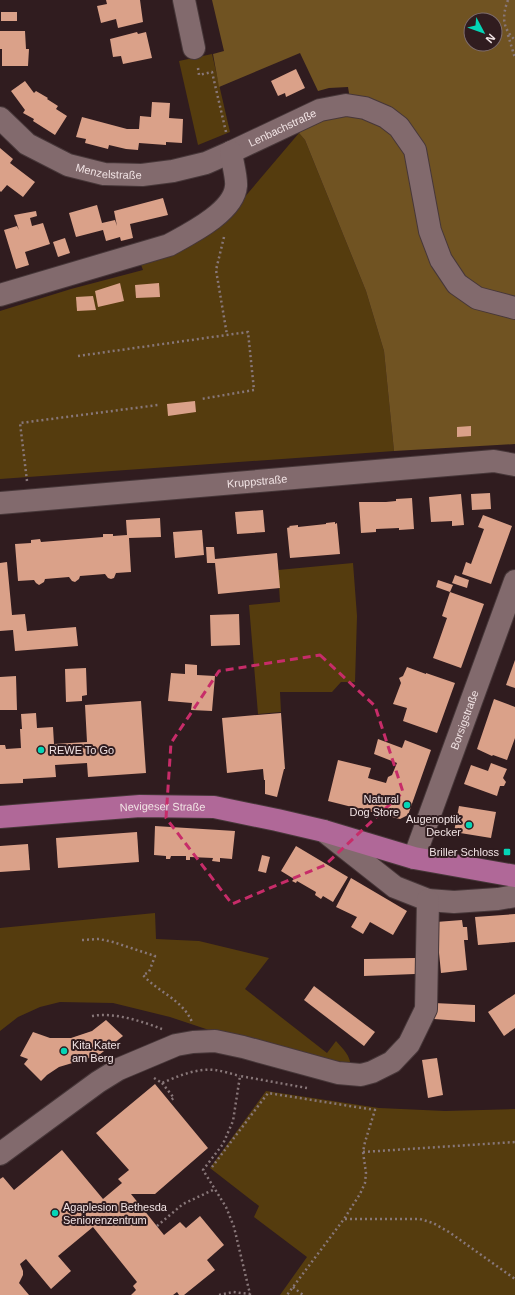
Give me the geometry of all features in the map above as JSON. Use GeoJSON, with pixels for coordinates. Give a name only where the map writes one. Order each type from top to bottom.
{"type":"FeatureCollection","features":[{"type":"Feature","properties":{"kind":"main road","name":"Nevigeser Straße"},"geometry":{"type":"LineString","coordinates":[[0,817],[140,806],[214,807],[324,831],[414,858],[515,876]]}},
{"type":"Feature","properties":{"kind":"street"},"geometry":{"type":"LineString","coordinates":[[184,0],[194,48]]}},
{"type":"Feature","properties":{"kind":"street","name":"Lenbachstraße"},"geometry":{"type":"LineString","coordinates":[[231,152],[320,110],[346,105],[366,108],[386,116],[399,127],[415,150],[430,231],[441,260],[457,284],[477,298],[515,308]]}},
{"type":"Feature","properties":{"kind":"street","name":"Menzelstraße"},"geometry":{"type":"LineString","coordinates":[[0,118],[27,144],[68,165],[104,174],[142,175],[173,171],[206,163],[231,152]]}},
{"type":"Feature","properties":{"kind":"street"},"geometry":{"type":"LineString","coordinates":[[0,295],[168,245],[195,232],[215,217],[231,200],[236,186],[231,152]]}},
{"type":"Feature","properties":{"kind":"street","name":"Kruppstraße"},"geometry":{"type":"LineString","coordinates":[[0,504],[494,461],[515,465]]}},
{"type":"Feature","properties":{"kind":"street","name":"Borsigstraße"},"geometry":{"type":"LineString","coordinates":[[414,858],[515,582]]}},
{"type":"Feature","properties":{"kind":"street","name":"Nevigeser Straße"},"geometry":{"type":"LineString","coordinates":[[324,831],[395,887],[428,900],[454,902],[498,899],[515,896]]}},
{"type":"Feature","properties":{"kind":"street"},"geometry":{"type":"LineString","coordinates":[[0,1154],[98,1082],[119,1069],[176,1045],[192,1032],[215,1041],[243,1047],[338,1073],[361,1075],[382,1068],[401,1054],[409,1044],[426,1009],[428,900]]}},
{"type":"Feature","properties":{"kind":"path"},"geometry":{"type":"LineString","coordinates":[[508,0],[503,17],[515,58]]}},
{"type":"Feature","properties":{"kind":"path"},"geometry":{"type":"LineString","coordinates":[[503,17],[508,33],[515,40]]}},
{"type":"Feature","properties":{"kind":"path"},"geometry":{"type":"LineString","coordinates":[[194,48],[199,75],[212,72],[231,152]]}},
{"type":"Feature","properties":{"kind":"path"},"geometry":{"type":"LineString","coordinates":[[224,236],[216,270],[227,335]]}},
{"type":"Feature","properties":{"kind":"path"},"geometry":{"type":"LineString","coordinates":[[78,356],[248,332],[254,390],[201,398]]}},
{"type":"Feature","properties":{"kind":"path"},"geometry":{"type":"LineString","coordinates":[[29,501],[20,423],[158,405]]}},
{"type":"Feature","properties":{"kind":"path"},"geometry":{"type":"LineString","coordinates":[[82,940],[99,939],[113,942],[155,956],[149,972],[143,975],[156,988],[178,1002],[188,1014],[192,1032],[159,1027],[113,1016],[92,1016]]}},
{"type":"Feature","properties":{"kind":"path"},"geometry":{"type":"LineString","coordinates":[[162,1083],[191,1072],[213,1070],[303,1087]]}},
{"type":"Feature","properties":{"kind":"path"},"geometry":{"type":"LineString","coordinates":[[219,1295],[232,1292],[250,1295],[234,1227],[226,1207],[203,1170],[223,1144],[234,1121],[240,1076]]}},
{"type":"Feature","properties":{"kind":"path"},"geometry":{"type":"LineString","coordinates":[[148,1077],[155,1078],[162,1083],[174,1098],[169,1101]]}},
{"type":"Feature","properties":{"kind":"path"},"geometry":{"type":"LineString","coordinates":[[212,1167],[268,1094],[375,1110],[365,1142],[365,1183],[344,1219],[287,1295]]}},
{"type":"Feature","properties":{"kind":"path"},"geometry":{"type":"LineString","coordinates":[[364,1152],[515,1142]]}},
{"type":"Feature","properties":{"kind":"path"},"geometry":{"type":"LineString","coordinates":[[157,1226],[183,1204],[215,1189]]}},
{"type":"Feature","properties":{"kind":"path"},"geometry":{"type":"LineString","coordinates":[[344,1219],[420,1219],[434,1223],[515,1279]]}},
{"type":"Feature","properties":{"kind":"path"},"geometry":{"type":"LineString","coordinates":[[293,1287],[303,1295]]}},
{"type":"Feature","properties":{"kind":"highlighted area"},"geometry":{"type":"Polygon","coordinates":[[[320,655],[375,706],[403,792],[325,865],[232,904],[166,818],[171,743],[219,671],[320,655]]]}},
{"type":"Feature","properties":{"kind":"shaded area"},"geometry":{"type":"Polygon","coordinates":[[[212,0],[515,0],[515,444],[394,451],[384,351],[366,291],[305,140],[299,133],[313,120],[352,112],[348,87],[329,88],[318,91],[300,53],[219,87],[213,54],[224,51],[212,0]]]}},
{"type":"Feature","properties":{"kind":"shaded area"},"geometry":{"type":"Polygon","coordinates":[[[212,54],[230,132],[198,145],[179,61],[212,54]]]}},
{"type":"Feature","properties":{"kind":"shaded area"},"geometry":{"type":"Polygon","coordinates":[[[299,133],[305,140],[366,291],[384,351],[394,451],[0,479],[0,311],[71,289],[143,270],[140,262],[232,212],[299,133]]]}},
{"type":"Feature","properties":{"kind":"shaded area"},"geometry":{"type":"Polygon","coordinates":[[[353,563],[357,616],[355,682],[341,682],[332,692],[280,692],[281,712],[258,714],[249,605],[280,602],[278,570],[353,563]]]}},
{"type":"Feature","properties":{"kind":"shaded area"},"geometry":{"type":"Polygon","coordinates":[[[155,913],[156,939],[199,941],[269,958],[245,989],[327,1053],[336,1041],[348,1056],[351,1067],[218,1033],[170,1017],[113,1003],[60,1002],[40,1007],[18,1017],[0,1031],[0,928],[155,913]]]}},
{"type":"Feature","properties":{"kind":"shaded area"},"geometry":{"type":"Polygon","coordinates":[[[266,1091],[379,1108],[445,1111],[515,1109],[515,1295],[280,1295],[307,1257],[254,1217],[259,1206],[210,1168],[266,1091]]]}},
{"type":"Feature","properties":{"kind":"building"},"geometry":{"type":"Polygon","coordinates":[[[106,0],[140,0],[143,22],[118,28],[116,19],[101,23],[97,6],[107,4],[106,0]]]}},
{"type":"Feature","properties":{"kind":"building"},"geometry":{"type":"Polygon","coordinates":[[[1,12],[17,12],[17,21],[1,21],[1,12]]]}},
{"type":"Feature","properties":{"kind":"building"},"geometry":{"type":"Polygon","coordinates":[[[0,31],[25,31],[26,49],[29,49],[28,66],[2,66],[0,31]]]}},
{"type":"Feature","properties":{"kind":"building"},"geometry":{"type":"Polygon","coordinates":[[[137,32],[138,34],[146,32],[152,58],[123,64],[121,56],[113,57],[110,39],[137,32]]]}},
{"type":"Feature","properties":{"kind":"building"},"geometry":{"type":"Polygon","coordinates":[[[296,69],[305,88],[286,97],[285,93],[278,96],[271,81],[296,69]]]}},
{"type":"Feature","properties":{"kind":"building"},"geometry":{"type":"Polygon","coordinates":[[[25,81],[34,93],[36,91],[48,98],[47,99],[58,106],[56,109],[67,116],[55,135],[33,121],[34,119],[23,113],[25,110],[11,91],[25,81]]]}},
{"type":"Feature","properties":{"kind":"building"},"geometry":{"type":"Polygon","coordinates":[[[152,102],[170,103],[169,118],[183,119],[182,143],[166,142],[166,145],[139,143],[138,150],[109,145],[108,149],[85,143],[86,139],[76,137],[82,117],[127,129],[139,129],[140,116],[151,117],[152,102]]]}},
{"type":"Feature","properties":{"kind":"building"},"geometry":{"type":"Polygon","coordinates":[[[0,148],[13,159],[10,163],[35,182],[23,197],[7,185],[1,192],[0,191],[0,148]]]}},
{"type":"Feature","properties":{"kind":"building"},"geometry":{"type":"Polygon","coordinates":[[[163,198],[168,215],[130,224],[133,238],[121,241],[120,237],[106,241],[103,230],[76,237],[69,213],[97,205],[102,223],[115,220],[117,226],[114,211],[163,198]]]}},
{"type":"Feature","properties":{"kind":"building"},"geometry":{"type":"Polygon","coordinates":[[[36,211],[37,216],[30,218],[32,226],[43,223],[50,244],[25,252],[29,265],[16,269],[4,230],[17,226],[19,230],[14,215],[36,211]]]}},
{"type":"Feature","properties":{"kind":"building"},"geometry":{"type":"Polygon","coordinates":[[[65,238],[70,253],[58,257],[53,242],[65,238]]]}},
{"type":"Feature","properties":{"kind":"building"},"geometry":{"type":"Polygon","coordinates":[[[120,283],[124,301],[98,307],[95,291],[120,283]]]}},
{"type":"Feature","properties":{"kind":"building"},"geometry":{"type":"Polygon","coordinates":[[[159,283],[160,297],[136,298],[135,285],[159,283]]]}},
{"type":"Feature","properties":{"kind":"building"},"geometry":{"type":"Polygon","coordinates":[[[93,296],[96,310],[77,311],[76,297],[93,296]]]}},
{"type":"Feature","properties":{"kind":"building"},"geometry":{"type":"Polygon","coordinates":[[[195,401],[196,412],[168,416],[167,404],[195,401]]]}},
{"type":"Feature","properties":{"kind":"building"},"geometry":{"type":"Polygon","coordinates":[[[471,426],[471,436],[457,437],[457,427],[471,426]]]}},
{"type":"Feature","properties":{"kind":"building"},"geometry":{"type":"Polygon","coordinates":[[[490,493],[491,509],[472,510],[471,494],[490,493]]]}},
{"type":"Feature","properties":{"kind":"building"},"geometry":{"type":"Polygon","coordinates":[[[461,494],[464,525],[452,526],[452,521],[431,522],[429,497],[461,494]]]}},
{"type":"Feature","properties":{"kind":"building"},"geometry":{"type":"Polygon","coordinates":[[[412,498],[414,529],[376,529],[376,532],[361,533],[359,502],[386,502],[396,501],[396,499],[412,498]]]}},
{"type":"Feature","properties":{"kind":"building"},"geometry":{"type":"Polygon","coordinates":[[[263,510],[265,532],[237,534],[235,512],[263,510]]]}},
{"type":"Feature","properties":{"kind":"building"},"geometry":{"type":"Polygon","coordinates":[[[483,515],[512,526],[491,584],[462,574],[466,562],[471,564],[484,529],[478,527],[483,515]]]}},
{"type":"Feature","properties":{"kind":"building"},"geometry":{"type":"Polygon","coordinates":[[[160,518],[161,537],[129,538],[131,572],[116,573],[114,578],[111,579],[105,574],[80,576],[75,582],[69,577],[45,579],[44,582],[39,585],[34,580],[18,581],[15,544],[31,543],[31,540],[40,539],[41,542],[103,537],[103,534],[113,534],[113,536],[127,535],[126,520],[160,518]]]}},
{"type":"Feature","properties":{"kind":"building"},"geometry":{"type":"Polygon","coordinates":[[[335,522],[335,524],[337,523],[340,554],[290,558],[287,528],[290,527],[289,526],[298,525],[298,527],[335,522]]]}},
{"type":"Feature","properties":{"kind":"building"},"geometry":{"type":"Polygon","coordinates":[[[202,530],[204,555],[175,558],[173,532],[202,530]]]}},
{"type":"Feature","properties":{"kind":"building"},"geometry":{"type":"Polygon","coordinates":[[[206,547],[214,547],[215,559],[277,553],[280,588],[218,594],[215,563],[207,563],[206,547]]]}},
{"type":"Feature","properties":{"kind":"building"},"geometry":{"type":"Polygon","coordinates":[[[7,562],[12,615],[25,614],[27,631],[76,627],[78,646],[15,651],[13,630],[0,631],[0,563],[7,562]]]}},
{"type":"Feature","properties":{"kind":"building"},"geometry":{"type":"Polygon","coordinates":[[[455,575],[469,580],[467,588],[452,583],[455,575]]]}},
{"type":"Feature","properties":{"kind":"building"},"geometry":{"type":"Polygon","coordinates":[[[438,580],[453,585],[450,592],[436,587],[438,580]]]}},
{"type":"Feature","properties":{"kind":"building"},"geometry":{"type":"Polygon","coordinates":[[[450,592],[484,604],[461,668],[433,658],[447,618],[442,616],[450,592]]]}},
{"type":"Feature","properties":{"kind":"building"},"geometry":{"type":"Polygon","coordinates":[[[239,614],[240,645],[211,646],[210,615],[239,614]]]}},
{"type":"Feature","properties":{"kind":"building"},"geometry":{"type":"Polygon","coordinates":[[[515,660],[515,688],[506,685],[515,660]]]}},
{"type":"Feature","properties":{"kind":"building"},"geometry":{"type":"Polygon","coordinates":[[[185,664],[197,665],[197,675],[215,676],[212,711],[191,710],[192,703],[168,701],[171,673],[185,674],[185,664]]]}},
{"type":"Feature","properties":{"kind":"building"},"geometry":{"type":"Polygon","coordinates":[[[407,667],[455,683],[437,733],[403,721],[407,708],[393,704],[401,683],[399,678],[403,676],[407,667]]]}},
{"type":"Feature","properties":{"kind":"building"},"geometry":{"type":"Polygon","coordinates":[[[86,668],[87,695],[82,696],[82,701],[66,702],[65,669],[86,668]]]}},
{"type":"Feature","properties":{"kind":"building"},"geometry":{"type":"Polygon","coordinates":[[[16,676],[17,710],[0,710],[0,677],[16,676]]]}},
{"type":"Feature","properties":{"kind":"building"},"geometry":{"type":"Polygon","coordinates":[[[494,699],[515,707],[515,738],[507,760],[493,755],[492,756],[477,749],[494,699]]]}},
{"type":"Feature","properties":{"kind":"building"},"geometry":{"type":"Polygon","coordinates":[[[141,701],[146,773],[88,777],[87,763],[55,765],[56,777],[23,779],[23,783],[0,784],[0,745],[5,745],[6,749],[21,748],[21,714],[36,713],[37,728],[53,727],[54,744],[87,742],[85,705],[141,701]]]}},
{"type":"Feature","properties":{"kind":"building"},"geometry":{"type":"Polygon","coordinates":[[[281,713],[285,769],[277,797],[265,794],[263,769],[227,773],[222,718],[281,713]]]}},
{"type":"Feature","properties":{"kind":"building"},"geometry":{"type":"Polygon","coordinates":[[[378,739],[402,748],[405,740],[431,750],[408,815],[400,819],[328,801],[338,760],[371,768],[368,778],[386,783],[388,777],[392,775],[397,763],[374,754],[378,739]]]}},
{"type":"Feature","properties":{"kind":"building"},"geometry":{"type":"Polygon","coordinates":[[[491,763],[507,769],[503,778],[506,782],[504,786],[500,786],[497,796],[464,784],[471,765],[488,771],[491,763]]]}},
{"type":"Feature","properties":{"kind":"building"},"geometry":{"type":"Polygon","coordinates":[[[459,806],[496,812],[491,838],[454,832],[459,806]]]}},
{"type":"Feature","properties":{"kind":"building"},"geometry":{"type":"Polygon","coordinates":[[[155,826],[235,831],[232,859],[220,858],[220,862],[212,861],[213,858],[190,857],[190,860],[186,860],[186,856],[171,856],[170,859],[166,859],[166,856],[154,855],[155,826]]]}},
{"type":"Feature","properties":{"kind":"building"},"geometry":{"type":"Polygon","coordinates":[[[137,832],[139,862],[58,868],[56,838],[137,832]]]}},
{"type":"Feature","properties":{"kind":"building"},"geometry":{"type":"Polygon","coordinates":[[[28,844],[30,870],[0,872],[0,846],[28,844]]]}},
{"type":"Feature","properties":{"kind":"building"},"geometry":{"type":"Polygon","coordinates":[[[296,846],[348,877],[333,902],[323,896],[321,899],[315,895],[316,892],[297,881],[296,883],[292,881],[294,879],[281,871],[296,846]]]}},
{"type":"Feature","properties":{"kind":"building"},"geometry":{"type":"Polygon","coordinates":[[[262,855],[270,857],[266,873],[258,871],[262,855]]]}},
{"type":"Feature","properties":{"kind":"building"},"geometry":{"type":"Polygon","coordinates":[[[351,878],[407,911],[393,935],[370,922],[363,934],[351,927],[357,917],[336,907],[351,878]]]}},
{"type":"Feature","properties":{"kind":"building"},"geometry":{"type":"Polygon","coordinates":[[[515,914],[515,942],[478,945],[475,917],[515,914]]]}},
{"type":"Feature","properties":{"kind":"building"},"geometry":{"type":"Polygon","coordinates":[[[462,920],[463,927],[467,927],[468,940],[464,940],[467,970],[441,973],[436,922],[462,920]]]}},
{"type":"Feature","properties":{"kind":"building"},"geometry":{"type":"Polygon","coordinates":[[[415,958],[415,974],[364,976],[364,959],[415,958]]]}},
{"type":"Feature","properties":{"kind":"building"},"geometry":{"type":"Polygon","coordinates":[[[314,986],[375,1032],[364,1046],[304,1000],[314,986]]]}},
{"type":"Feature","properties":{"kind":"building"},"geometry":{"type":"Polygon","coordinates":[[[515,994],[515,1028],[504,1036],[488,1012],[515,994]]]}},
{"type":"Feature","properties":{"kind":"building"},"geometry":{"type":"Polygon","coordinates":[[[434,1003],[475,1005],[475,1022],[434,1019],[434,1003]]]}},
{"type":"Feature","properties":{"kind":"building","name":"Kita Kater am Berg"},"geometry":{"type":"Polygon","coordinates":[[[106,1020],[123,1036],[99,1055],[59,1067],[41,1081],[24,1064],[28,1059],[20,1056],[33,1032],[50,1038],[71,1038],[92,1031],[106,1020]]]}},
{"type":"Feature","properties":{"kind":"building"},"geometry":{"type":"Polygon","coordinates":[[[437,1058],[443,1095],[428,1098],[422,1060],[437,1058]]]}},
{"type":"Feature","properties":{"kind":"building"},"geometry":{"type":"Polygon","coordinates":[[[155,1084],[208,1148],[155,1194],[131,1194],[164,1235],[180,1222],[186,1228],[200,1216],[224,1245],[207,1260],[215,1270],[184,1295],[179,1295],[177,1292],[173,1295],[131,1295],[136,1290],[133,1286],[137,1282],[93,1227],[58,1256],[71,1271],[51,1289],[26,1259],[20,1264],[23,1275],[19,1283],[29,1295],[0,1295],[0,1179],[3,1177],[14,1190],[62,1150],[103,1199],[122,1183],[118,1179],[129,1170],[96,1133],[155,1084]]]}},
{"type":"Feature","properties":{"kind":"place","name":"REWE To Go"},"geometry":{"type":"Point","coordinates":[41,750]}},
{"type":"Feature","properties":{"kind":"place","name":"Natural Dog Store"},"geometry":{"type":"Point","coordinates":[407,805]}},
{"type":"Feature","properties":{"kind":"place","name":"Augenoptik Decker"},"geometry":{"type":"Point","coordinates":[469,825]}},
{"type":"Feature","properties":{"kind":"place","name":"Briller Schloss"},"geometry":{"type":"Point","coordinates":[507,852]}},
{"type":"Feature","properties":{"kind":"place","name":"Kita Kater am Berg"},"geometry":{"type":"Point","coordinates":[64,1051]}},
{"type":"Feature","properties":{"kind":"place","name":"Agaplesion Bethesda Seniorenzentrum"},"geometry":{"type":"Point","coordinates":[55,1213]}}]}
